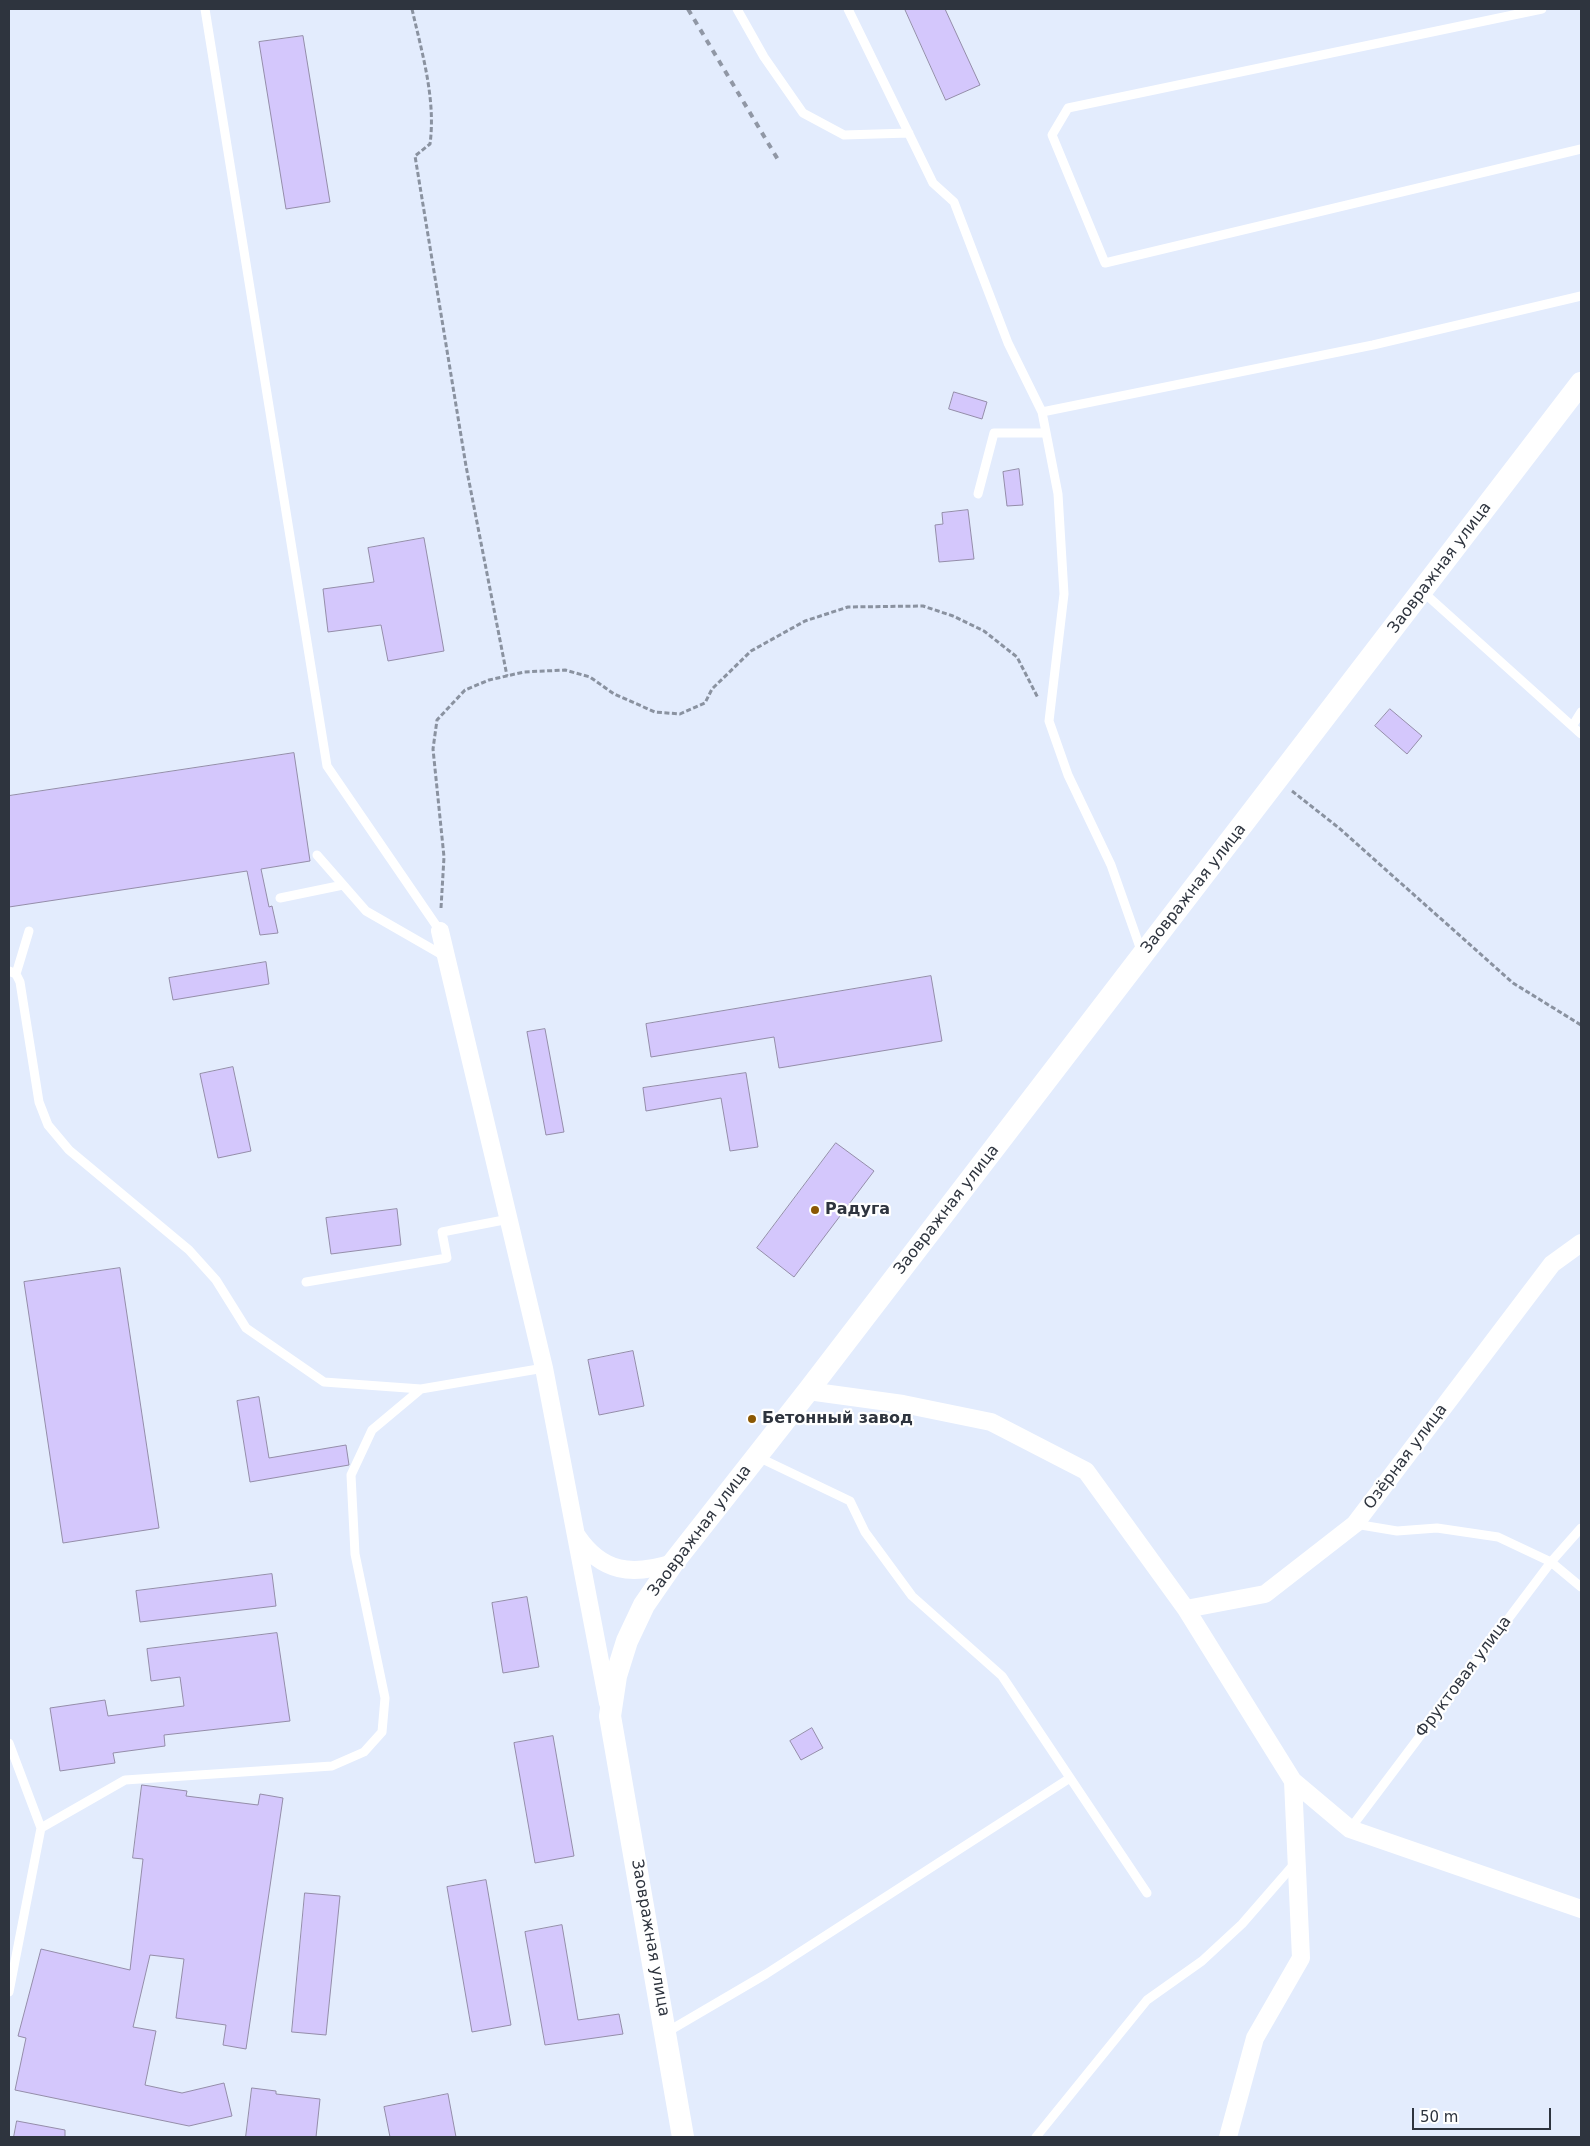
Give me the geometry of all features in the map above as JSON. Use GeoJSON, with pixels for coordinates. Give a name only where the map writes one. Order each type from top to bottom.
{"type":"FeatureCollection","features":[{"type":"Feature","properties":{"kind":"street","name":"Заовражная улица"},"geometry":{"type":"LineString","coordinates":[[683,2137],[610,1716],[616,1676],[627,1641],[644,1605],[673,1563],[808,1391],[1581,383]]}},
{"type":"Feature","properties":{"kind":"street"},"geometry":{"type":"LineString","coordinates":[[440,931],[544,1368],[610,1716]]}},
{"type":"Feature","properties":{"kind":"street","name":"Озёрная улица"},"geometry":{"type":"LineString","coordinates":[[1186,1609],[1265,1594],[1355,1524],[1552,1264],[1581,1243]]}},
{"type":"Feature","properties":{"kind":"street"},"geometry":{"type":"LineString","coordinates":[[808,1391],[904,1404],[991,1422],[1086,1471],[1186,1609],[1293,1781],[1350,1828],[1581,1909]]}},
{"type":"Feature","properties":{"kind":"street"},"geometry":{"type":"LineString","coordinates":[[576,1534],[587,1550],[605,1563],[627,1570],[650,1570],[673,1563]]}},
{"type":"Feature","properties":{"kind":"street"},"geometry":{"type":"LineString","coordinates":[[1228,2137],[1255,2038],[1301,1958],[1293,1781]]}},
{"type":"Feature","properties":{"kind":"lane"},"geometry":{"type":"LineString","coordinates":[[205,9],[327,766],[440,931]]}},
{"type":"Feature","properties":{"kind":"lane"},"geometry":{"type":"LineString","coordinates":[[737,9],[764,57],[803,114],[844,135],[909,133]]}},
{"type":"Feature","properties":{"kind":"lane"},"geometry":{"type":"LineString","coordinates":[[848,9],[933,183],[954,202],[1008,343],[1042,412],[1058,494],[1064,594],[1049,721],[1068,775],[1111,865],[1143,955]]}},
{"type":"Feature","properties":{"kind":"lane"},"geometry":{"type":"LineString","coordinates":[[1542,9],[1068,108],[1052,134],[1106,263],[1581,149]]}},
{"type":"Feature","properties":{"kind":"lane"},"geometry":{"type":"LineString","coordinates":[[1042,412],[1373,345],[1581,296]]}},
{"type":"Feature","properties":{"kind":"lane"},"geometry":{"type":"LineString","coordinates":[[978,494],[994,433],[1046,433]]}},
{"type":"Feature","properties":{"kind":"lane"},"geometry":{"type":"LineString","coordinates":[[1422,591],[1581,734]]}},
{"type":"Feature","properties":{"kind":"lane"},"geometry":{"type":"LineString","coordinates":[[1572,725],[1581,712]]}},
{"type":"Feature","properties":{"kind":"lane"},"geometry":{"type":"LineString","coordinates":[[317,855],[366,912],[446,957]]}},
{"type":"Feature","properties":{"kind":"lane"},"geometry":{"type":"LineString","coordinates":[[280,898],[343,885]]}},
{"type":"Feature","properties":{"kind":"lane"},"geometry":{"type":"LineString","coordinates":[[29,931],[12,973],[20,982],[39,1102],[48,1125],[69,1150],[189,1250],[216,1280],[246,1328],[324,1382],[421,1389],[544,1368]]}},
{"type":"Feature","properties":{"kind":"lane"},"geometry":{"type":"LineString","coordinates":[[306,1282],[447,1258],[442,1232],[508,1219]]}},
{"type":"Feature","properties":{"kind":"lane"},"geometry":{"type":"LineString","coordinates":[[41,1828],[125,1780],[332,1766],[364,1752],[382,1732],[385,1698],[355,1554],[351,1475],[372,1430],[421,1389]]}},
{"type":"Feature","properties":{"kind":"lane"},"geometry":{"type":"LineString","coordinates":[[757,1456],[850,1501],[865,1532],[912,1596],[1002,1676],[1148,1893]]}},
{"type":"Feature","properties":{"kind":"lane"},"geometry":{"type":"LineString","coordinates":[[1355,1524],[1397,1531],[1437,1528],[1498,1537],[1551,1562],[1581,1587]]}},
{"type":"Feature","properties":{"kind":"lane","name":"Фруктовая улица"},"geometry":{"type":"LineString","coordinates":[[1350,1828],[1551,1562],[1581,1528]]}},
{"type":"Feature","properties":{"kind":"lane"},"geometry":{"type":"LineString","coordinates":[[9,1743],[41,1828],[9,1992]]}},
{"type":"Feature","properties":{"kind":"lane"},"geometry":{"type":"LineString","coordinates":[[666,2032],[766,1974],[1070,1778]]}},
{"type":"Feature","properties":{"kind":"lane"},"geometry":{"type":"LineString","coordinates":[[1036,2137],[1147,2000],[1209,1955],[1242,1924],[1296,1862]]}},
{"type":"Feature","properties":{"kind":"path"},"geometry":{"type":"LineString","coordinates":[[412,9],[428,78],[432,128],[430,144],[415,156],[466,466],[507,676]]}},
{"type":"Feature","properties":{"kind":"path"},"geometry":{"type":"LineString","coordinates":[[440,931],[444,857],[433,749],[437,720],[465,690],[524,672],[565,670],[590,676],[614,694],[655,712],[680,714],[705,703],[712,689],[751,651],[805,621],[848,607],[924,606],[953,616],[984,631],[1017,657],[1049,721]]}},
{"type":"Feature","properties":{"kind":"path"},"geometry":{"type":"LineString","coordinates":[[1278,780],[1339,828],[1513,983],[1581,1025]]}},
{"type":"Feature","properties":{"kind":"building"},"geometry":{"type":"Polygon","coordinates":[[[905,9],[945,9],[980,85],[946,100],[905,9]]]}},
{"type":"Feature","properties":{"kind":"building"},"geometry":{"type":"Polygon","coordinates":[[[303,36],[330,202],[286,209],[259,42],[303,36]]]}},
{"type":"Feature","properties":{"kind":"building"},"geometry":{"type":"Polygon","coordinates":[[[954,392],[987,402],[982,419],[949,409],[954,392]]]}},
{"type":"Feature","properties":{"kind":"building"},"geometry":{"type":"Polygon","coordinates":[[[1019,469],[1023,505],[1007,506],[1003,472],[1019,469]]]}},
{"type":"Feature","properties":{"kind":"building"},"geometry":{"type":"Polygon","coordinates":[[[968,510],[974,559],[939,562],[935,525],[943,524],[942,513],[968,510]]]}},
{"type":"Feature","properties":{"kind":"building"},"geometry":{"type":"Polygon","coordinates":[[[424,538],[444,651],[388,661],[381,625],[328,632],[323,589],[374,582],[368,548],[424,538]]]}},
{"type":"Feature","properties":{"kind":"building"},"geometry":{"type":"Polygon","coordinates":[[[1390,709],[1422,736],[1407,754],[1375,726],[1390,709]]]}},
{"type":"Feature","properties":{"kind":"building"},"geometry":{"type":"Polygon","coordinates":[[[294,753],[310,861],[261,869],[269,907],[272,906],[278,933],[260,935],[247,871],[9,907],[9,796],[294,753]]]}},
{"type":"Feature","properties":{"kind":"building"},"geometry":{"type":"Polygon","coordinates":[[[266,962],[269,984],[173,1000],[169,978],[266,962]]]}},
{"type":"Feature","properties":{"kind":"building"},"geometry":{"type":"Polygon","coordinates":[[[931,976],[942,1041],[779,1068],[774,1037],[651,1057],[646,1024],[931,976]]]}},
{"type":"Feature","properties":{"kind":"building"},"geometry":{"type":"Polygon","coordinates":[[[545,1029],[564,1132],[546,1135],[527,1032],[545,1029]]]}},
{"type":"Feature","properties":{"kind":"building"},"geometry":{"type":"Polygon","coordinates":[[[233,1067],[251,1151],[218,1158],[200,1074],[233,1067]]]}},
{"type":"Feature","properties":{"kind":"building"},"geometry":{"type":"Polygon","coordinates":[[[746,1073],[758,1147],[730,1151],[721,1098],[646,1111],[643,1088],[746,1073]]]}},
{"type":"Feature","properties":{"kind":"building","name":"Радуга"},"geometry":{"type":"Polygon","coordinates":[[[836,1143],[874,1171],[794,1277],[757,1248],[836,1143]]]}},
{"type":"Feature","properties":{"kind":"building"},"geometry":{"type":"Polygon","coordinates":[[[397,1209],[401,1245],[331,1254],[326,1218],[397,1209]]]}},
{"type":"Feature","properties":{"kind":"building"},"geometry":{"type":"Polygon","coordinates":[[[120,1268],[159,1528],[63,1543],[24,1282],[120,1268]]]}},
{"type":"Feature","properties":{"kind":"building"},"geometry":{"type":"Polygon","coordinates":[[[633,1351],[644,1406],[599,1415],[588,1360],[633,1351]]]}},
{"type":"Feature","properties":{"kind":"building"},"geometry":{"type":"Polygon","coordinates":[[[259,1397],[269,1458],[346,1445],[349,1465],[250,1482],[237,1401],[259,1397]]]}},
{"type":"Feature","properties":{"kind":"building"},"geometry":{"type":"Polygon","coordinates":[[[272,1574],[276,1606],[140,1622],[136,1591],[272,1574]]]}},
{"type":"Feature","properties":{"kind":"building"},"geometry":{"type":"Polygon","coordinates":[[[527,1597],[539,1667],[503,1673],[492,1603],[527,1597]]]}},
{"type":"Feature","properties":{"kind":"building"},"geometry":{"type":"Polygon","coordinates":[[[277,1633],[290,1721],[164,1735],[165,1746],[113,1753],[115,1763],[60,1771],[50,1708],[105,1700],[108,1716],[184,1706],[180,1677],[151,1681],[147,1649],[277,1633]]]}},
{"type":"Feature","properties":{"kind":"building"},"geometry":{"type":"Polygon","coordinates":[[[812,1728],[823,1748],[801,1760],[790,1741],[812,1728]]]}},
{"type":"Feature","properties":{"kind":"building"},"geometry":{"type":"Polygon","coordinates":[[[553,1736],[574,1856],[535,1863],[514,1743],[553,1736]]]}},
{"type":"Feature","properties":{"kind":"building"},"geometry":{"type":"Polygon","coordinates":[[[142,1785],[187,1791],[186,1796],[258,1805],[260,1794],[283,1798],[246,2049],[223,2045],[226,2025],[176,2018],[184,1959],[150,1955],[133,2027],[156,2031],[145,2085],[182,2093],[224,2083],[232,2116],[189,2126],[15,2090],[26,2038],[18,2036],[41,1949],[130,1970],[143,1859],[133,1858],[142,1785]]]}},
{"type":"Feature","properties":{"kind":"building"},"geometry":{"type":"Polygon","coordinates":[[[486,1880],[511,2025],[472,2032],[447,1887],[486,1880]]]}},
{"type":"Feature","properties":{"kind":"building"},"geometry":{"type":"Polygon","coordinates":[[[305,1893],[340,1896],[326,2035],[292,2032],[305,1893]]]}},
{"type":"Feature","properties":{"kind":"building"},"geometry":{"type":"Polygon","coordinates":[[[562,1925],[578,2020],[619,2014],[623,2034],[545,2045],[525,1932],[562,1925]]]}},
{"type":"Feature","properties":{"kind":"building"},"geometry":{"type":"Polygon","coordinates":[[[252,2088],[276,2091],[276,2094],[320,2099],[316,2137],[246,2137],[252,2088]]]}},
{"type":"Feature","properties":{"kind":"building"},"geometry":{"type":"Polygon","coordinates":[[[448,2094],[456,2137],[390,2137],[384,2107],[448,2094]]]}},
{"type":"Feature","properties":{"kind":"building"},"geometry":{"type":"Polygon","coordinates":[[[17,2121],[65,2130],[65,2137],[14,2137],[17,2121]]]}},
{"type":"Feature","properties":{"kind":"railway"},"geometry":{"type":"LineString","coordinates":[[688,9],[780,163]]}},
{"type":"Feature","properties":{"kind":"place","name":"Радуга"},"geometry":{"type":"Point","coordinates":[815,1210]}},
{"type":"Feature","properties":{"kind":"place","name":"Бетонный завод"},"geometry":{"type":"Point","coordinates":[752,1419]}}]}
